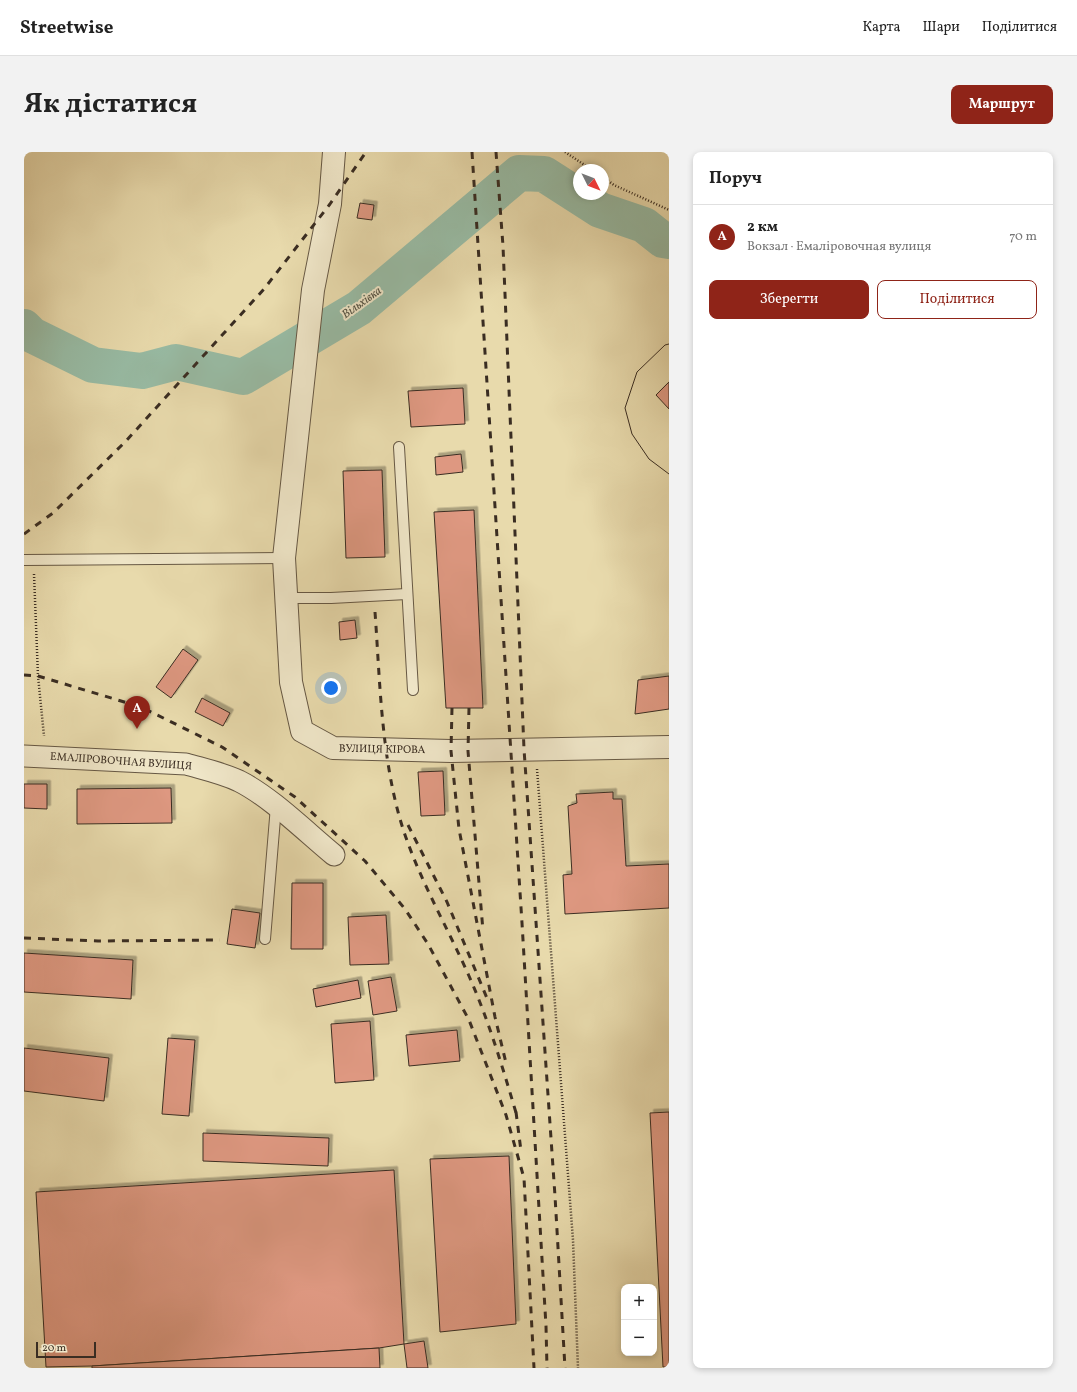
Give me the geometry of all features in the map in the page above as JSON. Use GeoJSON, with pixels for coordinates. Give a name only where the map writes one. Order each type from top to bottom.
{"type":"FeatureCollection","features":[{"type":"Feature","properties":{"kind":"street","name":"ВУЛИЦЯ КІРОВА"},"geometry":{"type":"LineString","coordinates":[[334,152],[330,204],[313,290],[284,558],[291,682],[302,731],[333,748],[452,751],[669,747]]}},
{"type":"Feature","properties":{"kind":"street","name":"ЕМАЛІРОВОЧНАЯ ВУЛИЦЯ"},"geometry":{"type":"LineString","coordinates":[[24,756],[186,764],[208,770],[239,781],[276,806],[334,855]]}},
{"type":"Feature","properties":{"kind":"lane"},"geometry":{"type":"LineString","coordinates":[[399,447],[413,690]]}},
{"type":"Feature","properties":{"kind":"lane"},"geometry":{"type":"LineString","coordinates":[[29,560],[284,558]]}},
{"type":"Feature","properties":{"kind":"lane"},"geometry":{"type":"LineString","coordinates":[[286,598],[331,598],[407,594]]}},
{"type":"Feature","properties":{"kind":"lane"},"geometry":{"type":"LineString","coordinates":[[265,939],[276,806]]}},
{"type":"Feature","properties":{"kind":"path"},"geometry":{"type":"LineString","coordinates":[[565,152],[583,164]]}},
{"type":"Feature","properties":{"kind":"path"},"geometry":{"type":"LineString","coordinates":[[609,181],[669,210]]}},
{"type":"Feature","properties":{"kind":"path"},"geometry":{"type":"LineString","coordinates":[[29,560],[46,756]]}},
{"type":"Feature","properties":{"kind":"path"},"geometry":{"type":"LineString","coordinates":[[535,749],[573,1240],[578,1368]]}},
{"type":"Feature","properties":{"kind":"water"},"geometry":{"type":"Polygon","coordinates":[[[561,177],[573,186],[573,200],[602,200],[654,219],[669,229],[669,253],[562,200],[548,190],[561,177]]]}},
{"type":"Feature","properties":{"kind":"building"},"geometry":{"type":"Polygon","coordinates":[[[360,203],[374,205],[372,220],[357,218],[360,203]]]}},
{"type":"Feature","properties":{"kind":"building"},"geometry":{"type":"Polygon","coordinates":[[[669,382],[669,409],[656,395],[669,382]]]}},
{"type":"Feature","properties":{"kind":"building"},"geometry":{"type":"Polygon","coordinates":[[[463,388],[465,424],[411,427],[408,391],[463,388]]]}},
{"type":"Feature","properties":{"kind":"building"},"geometry":{"type":"Polygon","coordinates":[[[461,454],[463,472],[436,475],[435,457],[461,454]]]}},
{"type":"Feature","properties":{"kind":"building"},"geometry":{"type":"Polygon","coordinates":[[[382,470],[385,557],[346,558],[343,471],[382,470]]]}},
{"type":"Feature","properties":{"kind":"building"},"geometry":{"type":"Polygon","coordinates":[[[474,510],[483,708],[446,708],[434,512],[474,510]]]}},
{"type":"Feature","properties":{"kind":"building"},"geometry":{"type":"Polygon","coordinates":[[[355,620],[357,638],[340,640],[339,622],[355,620]]]}},
{"type":"Feature","properties":{"kind":"building"},"geometry":{"type":"Polygon","coordinates":[[[183,649],[198,660],[171,698],[156,687],[183,649]]]}},
{"type":"Feature","properties":{"kind":"building"},"geometry":{"type":"Polygon","coordinates":[[[669,676],[669,709],[635,714],[638,680],[669,676]]]}},
{"type":"Feature","properties":{"kind":"building"},"geometry":{"type":"Polygon","coordinates":[[[202,698],[230,713],[223,726],[195,712],[202,698]]]}},
{"type":"Feature","properties":{"kind":"building"},"geometry":{"type":"Polygon","coordinates":[[[443,771],[445,815],[421,816],[418,772],[443,771]]]}},
{"type":"Feature","properties":{"kind":"building"},"geometry":{"type":"Polygon","coordinates":[[[24,784],[47,784],[47,809],[24,808],[24,784]]]}},
{"type":"Feature","properties":{"kind":"building"},"geometry":{"type":"Polygon","coordinates":[[[171,788],[172,823],[77,824],[77,789],[171,788]]]}},
{"type":"Feature","properties":{"kind":"building"},"geometry":{"type":"Polygon","coordinates":[[[613,792],[613,799],[622,799],[626,866],[669,864],[669,908],[565,914],[563,875],[572,874],[568,806],[577,803],[576,794],[613,792]]]}},
{"type":"Feature","properties":{"kind":"building"},"geometry":{"type":"Polygon","coordinates":[[[292,883],[323,883],[323,949],[291,949],[292,883]]]}},
{"type":"Feature","properties":{"kind":"building"},"geometry":{"type":"Polygon","coordinates":[[[232,909],[260,913],[255,948],[227,944],[232,909]]]}},
{"type":"Feature","properties":{"kind":"building"},"geometry":{"type":"Polygon","coordinates":[[[386,915],[389,964],[350,965],[348,917],[386,915]]]}},
{"type":"Feature","properties":{"kind":"building"},"geometry":{"type":"Polygon","coordinates":[[[24,953],[133,960],[131,999],[24,992],[24,953]]]}},
{"type":"Feature","properties":{"kind":"building"},"geometry":{"type":"Polygon","coordinates":[[[391,977],[397,1011],[373,1015],[368,981],[391,977]]]}},
{"type":"Feature","properties":{"kind":"building"},"geometry":{"type":"Polygon","coordinates":[[[358,980],[361,998],[316,1007],[313,989],[358,980]]]}},
{"type":"Feature","properties":{"kind":"building"},"geometry":{"type":"Polygon","coordinates":[[[370,1021],[374,1080],[335,1083],[331,1024],[370,1021]]]}},
{"type":"Feature","properties":{"kind":"building"},"geometry":{"type":"Polygon","coordinates":[[[457,1030],[460,1061],[409,1066],[406,1035],[457,1030]]]}},
{"type":"Feature","properties":{"kind":"building"},"geometry":{"type":"Polygon","coordinates":[[[168,1038],[195,1040],[189,1116],[162,1114],[168,1038]]]}},
{"type":"Feature","properties":{"kind":"building"},"geometry":{"type":"Polygon","coordinates":[[[24,1048],[109,1058],[104,1101],[24,1091],[24,1048]]]}},
{"type":"Feature","properties":{"kind":"building"},"geometry":{"type":"Polygon","coordinates":[[[669,1112],[669,1367],[663,1367],[650,1113],[669,1112]]]}},
{"type":"Feature","properties":{"kind":"building"},"geometry":{"type":"Polygon","coordinates":[[[203,1133],[329,1138],[328,1166],[203,1161],[203,1133]]]}},
{"type":"Feature","properties":{"kind":"building"},"geometry":{"type":"Polygon","coordinates":[[[509,1156],[516,1324],[440,1332],[430,1159],[509,1156]]]}},
{"type":"Feature","properties":{"kind":"building"},"geometry":{"type":"Polygon","coordinates":[[[394,1170],[404,1344],[379,1348],[92,1366],[46,1367],[36,1192],[394,1170]]]}},
{"type":"Feature","properties":{"kind":"building"},"geometry":{"type":"Polygon","coordinates":[[[424,1341],[428,1368],[407,1368],[404,1344],[424,1341]]]}},
{"type":"Feature","properties":{"kind":"building"},"geometry":{"type":"Polygon","coordinates":[[[379,1348],[380,1368],[92,1368],[92,1366],[379,1348]]]}},
{"type":"Feature","properties":{"kind":"waterway","name":"Вільхівка"},"geometry":{"type":"LineString","coordinates":[[24,327],[32,335],[93,365],[142,371],[176,362],[243,377],[359,308],[519,173],[544,174],[600,210],[644,225],[663,240],[669,241]]}},
{"type":"Feature","properties":{"kind":"tram line"},"geometry":{"type":"LineString","coordinates":[[669,344],[665,345],[637,372],[625,408],[632,434],[649,459],[669,474]]}},
{"type":"Feature","properties":{"kind":"railway"},"geometry":{"type":"LineString","coordinates":[[24,534],[53,513],[126,441],[264,289],[330,204],[366,152]]}},
{"type":"Feature","properties":{"kind":"railway"},"geometry":{"type":"LineString","coordinates":[[472,152],[522,923],[546,1326],[547,1368]]}},
{"type":"Feature","properties":{"kind":"railway"},"geometry":{"type":"LineString","coordinates":[[496,152],[503,246],[524,749],[555,1196],[565,1368]]}},
{"type":"Feature","properties":{"kind":"railway"},"geometry":{"type":"LineString","coordinates":[[375,612],[385,742],[400,819],[414,859],[483,1010],[517,1116]]}},
{"type":"Feature","properties":{"kind":"railway"},"geometry":{"type":"LineString","coordinates":[[24,675],[38,676],[141,707],[222,747],[295,797],[365,861],[405,909],[428,944],[469,1020],[506,1115],[524,1178],[534,1368]]}},
{"type":"Feature","properties":{"kind":"railway"},"geometry":{"type":"LineString","coordinates":[[452,708],[451,751],[459,829],[495,1017],[506,1063]]}},
{"type":"Feature","properties":{"kind":"railway"},"geometry":{"type":"LineString","coordinates":[[469,708],[468,751],[483,931]]}},
{"type":"Feature","properties":{"kind":"railway"},"geometry":{"type":"LineString","coordinates":[[408,825],[447,902],[489,1003]]}},
{"type":"Feature","properties":{"kind":"railway"},"geometry":{"type":"LineString","coordinates":[[24,938],[98,941],[220,940]]}},
{"type":"Feature","properties":{"kind":"railway"},"geometry":{"type":"LineString","coordinates":[[516,1112],[521,1151]]}},
{"type":"Feature","properties":{"kind":"place","name":"2 км"},"geometry":{"type":"Point","coordinates":[137,729]}}]}
